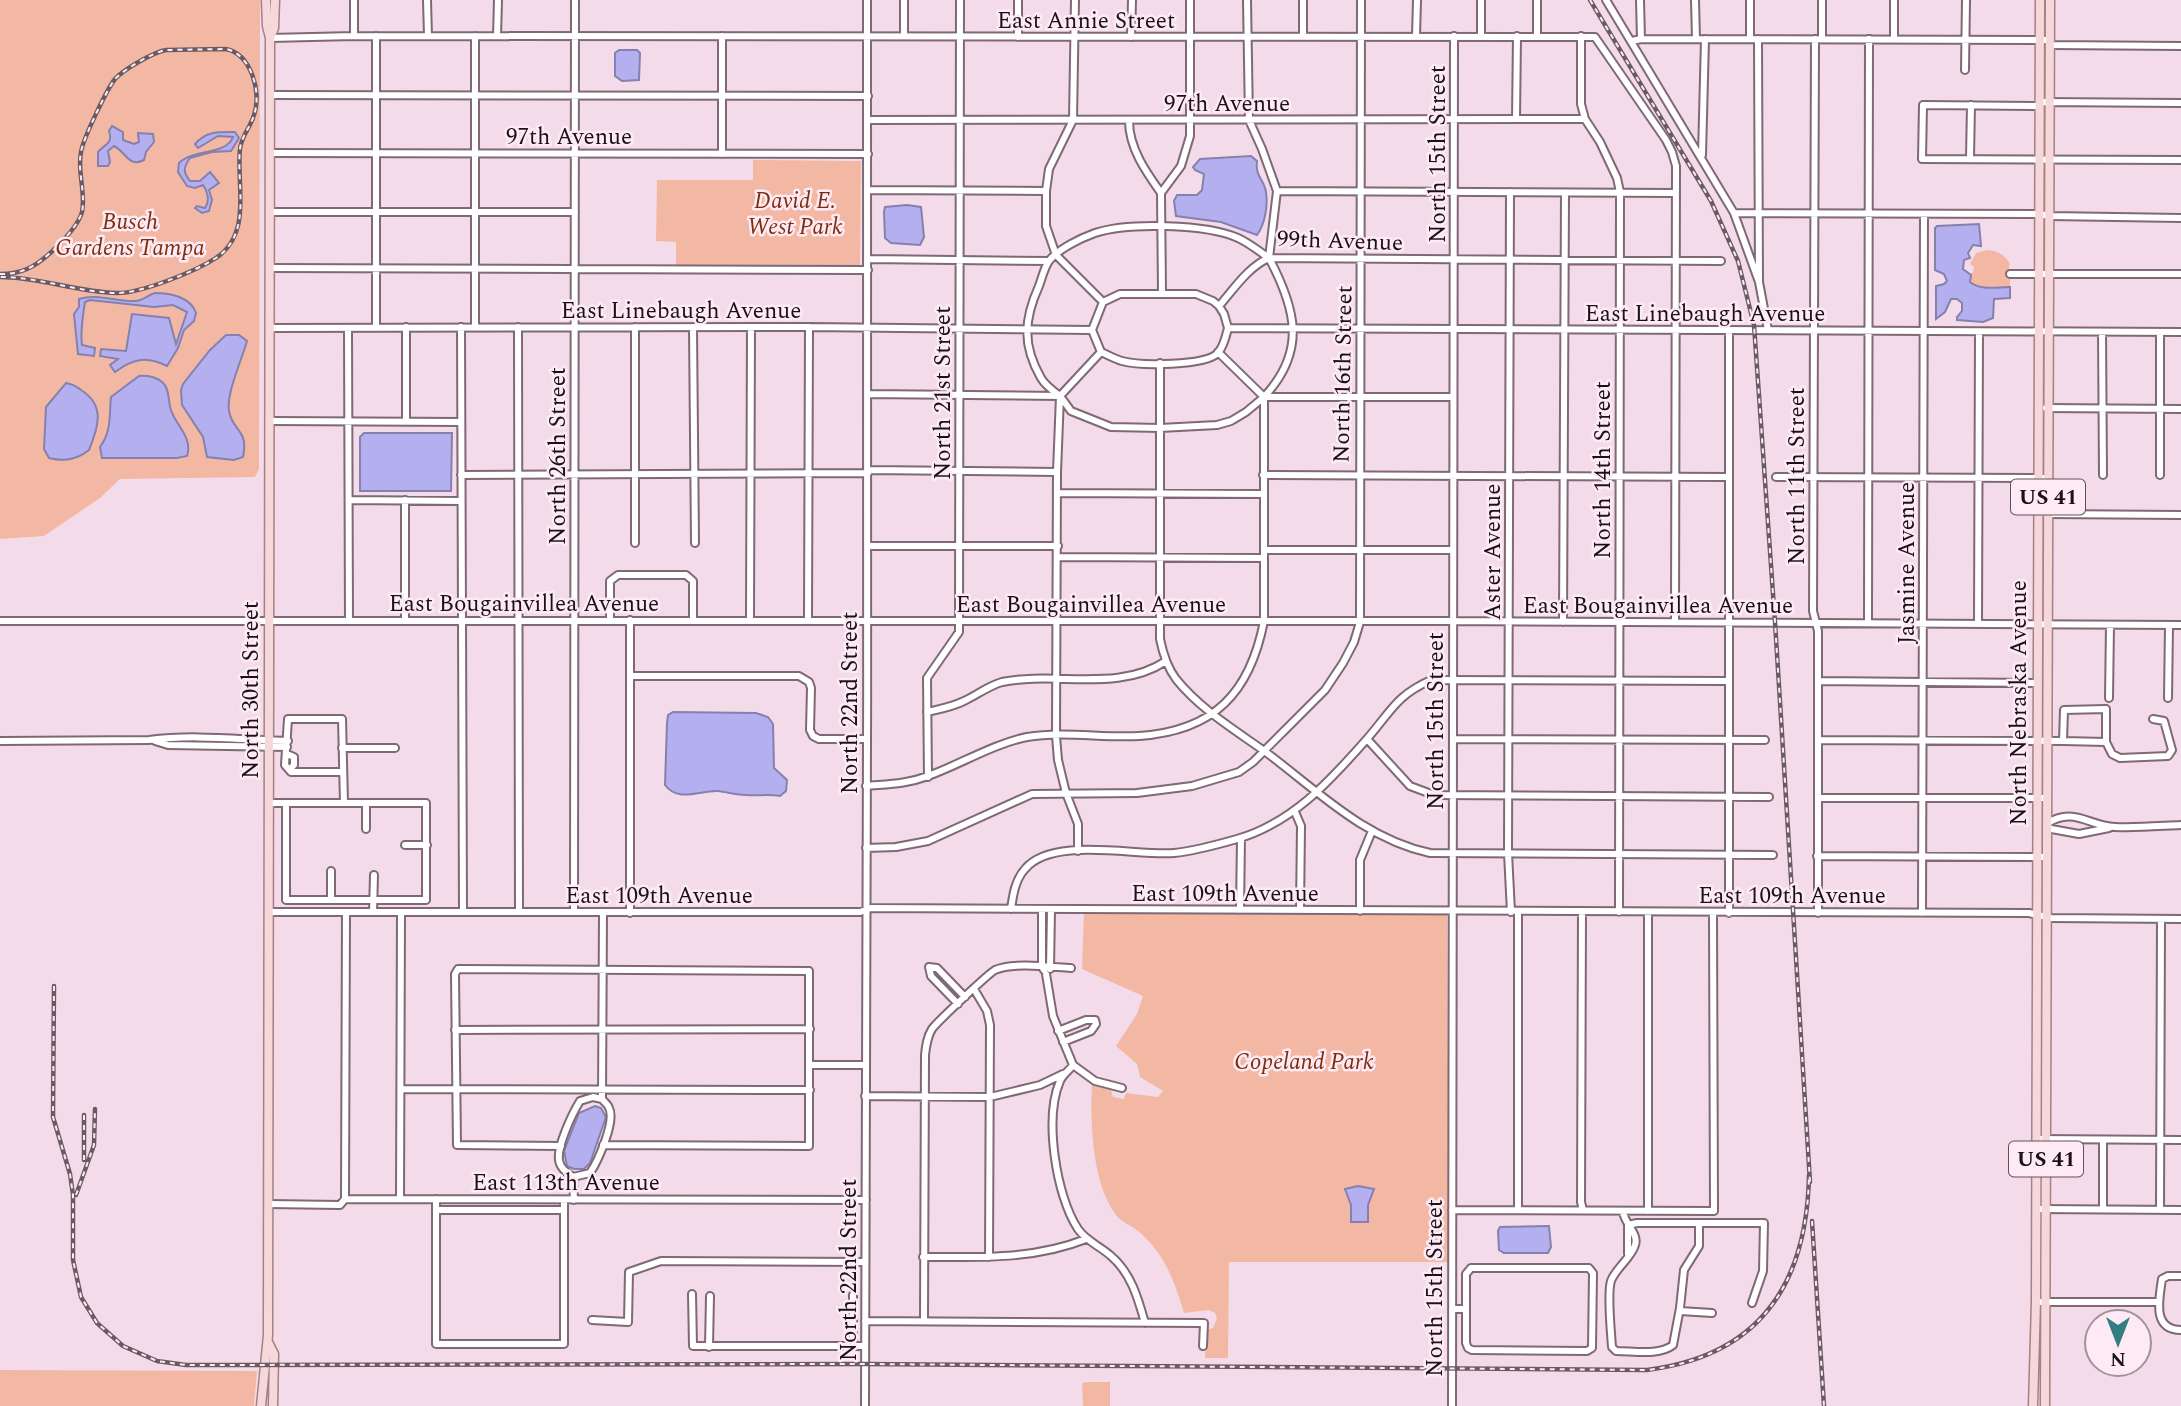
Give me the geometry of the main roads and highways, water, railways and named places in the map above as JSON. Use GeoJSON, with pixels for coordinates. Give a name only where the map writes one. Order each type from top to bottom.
{"type":"FeatureCollection","features":[{"type":"Feature","properties":{"kind":"main road","name":"North 30th Street"},"geometry":{"type":"LineString","coordinates":[[261,1406],[268,1342],[270,803],[270,38],[266,0]]}},
{"type":"Feature","properties":{"kind":"main road","name":"North 30th Street"},"geometry":{"type":"LineString","coordinates":[[270,38],[274,29],[275,0]]}},
{"type":"Feature","properties":{"kind":"main road","name":"North Nebraska Avenue"},"geometry":{"type":"LineString","coordinates":[[2040,0],[2050,103],[2044,160]]}},
{"type":"Feature","properties":{"kind":"main road","name":"North Nebraska Avenue"},"geometry":{"type":"LineString","coordinates":[[2041,740],[2046,708],[2042,625],[2043,514],[2039,478],[2039,410],[2044,331],[2044,160],[2040,104],[2050,0]]}},
{"type":"Feature","properties":{"kind":"main road","name":"North Nebraska Avenue"},"geometry":{"type":"LineString","coordinates":[[2043,514],[2048,478],[2049,408],[2044,331]]}},
{"type":"Feature","properties":{"kind":"main road","name":"North Nebraska Avenue"},"geometry":{"type":"LineString","coordinates":[[2041,997],[2046,916],[2041,856],[2041,740],[2037,682],[2042,625]]}},
{"type":"Feature","properties":{"kind":"main road"},"geometry":{"type":"LineString","coordinates":[[2037,682],[2046,708]]}},
{"type":"Feature","properties":{"kind":"main road","name":"North Nebraska Avenue"},"geometry":{"type":"LineString","coordinates":[[2041,798],[2046,826],[2036,914],[2041,997],[2040,1302],[2045,1406]]}},
{"type":"Feature","properties":{"kind":"main road","name":"North Nebraska Avenue"},"geometry":{"type":"LineString","coordinates":[[2033,1406],[2040,1302]]}},
{"type":"Feature","properties":{"kind":"main road","name":"North 30th Street"},"geometry":{"type":"LineString","coordinates":[[268,1342],[274,1353],[273,1406]]}},
{"type":"Feature","properties":{"kind":"main road"},"geometry":{"type":"LineString","coordinates":[[2034,1365],[2040,1399],[2045,1406]]}},
{"type":"Feature","properties":{"kind":"railway"},"geometry":{"type":"LineString","coordinates":[[1590,0],[1711,201],[1738,261],[1754,325],[1810,1182]]}},
{"type":"Feature","properties":{"kind":"railway"},"geometry":{"type":"LineString","coordinates":[[0,274],[17,272],[34,265],[59,245],[74,228],[83,204],[80,167],[83,146],[101,103],[119,75],[147,57],[166,50],[226,49],[242,58],[255,85],[256,106],[241,145],[239,222],[227,248],[216,258],[153,286],[116,293],[0,277]]}},
{"type":"Feature","properties":{"kind":"railway"},"geometry":{"type":"LineString","coordinates":[[54,986],[53,1117],[70,1174],[73,1195],[73,1260],[81,1297],[97,1323],[123,1346],[157,1361],[186,1365],[865,1364],[1647,1370],[1686,1362],[1720,1349],[1747,1331],[1770,1308],[1787,1281],[1799,1249],[1806,1214],[1809,1175]]}},
{"type":"Feature","properties":{"kind":"railway"},"geometry":{"type":"LineString","coordinates":[[76,1195],[94,1145],[95,1109]]}},
{"type":"Feature","properties":{"kind":"railway"},"geometry":{"type":"LineString","coordinates":[[84,1115],[84,1160]]}},
{"type":"Feature","properties":{"kind":"railway"},"geometry":{"type":"LineString","coordinates":[[1812,1221],[1824,1406]]}},
{"type":"Feature","properties":{"kind":"park label","name":"David E. West Park"},"geometry":{"type":"Point","coordinates":[795,213]}},
{"type":"Feature","properties":{"kind":"park label","name":"Busch Gardens Tampa"},"geometry":{"type":"Point","coordinates":[130,234]}},
{"type":"Feature","properties":{"kind":"park label","name":"Copeland Park"},"geometry":{"type":"Point","coordinates":[1304,1061]}}]}
